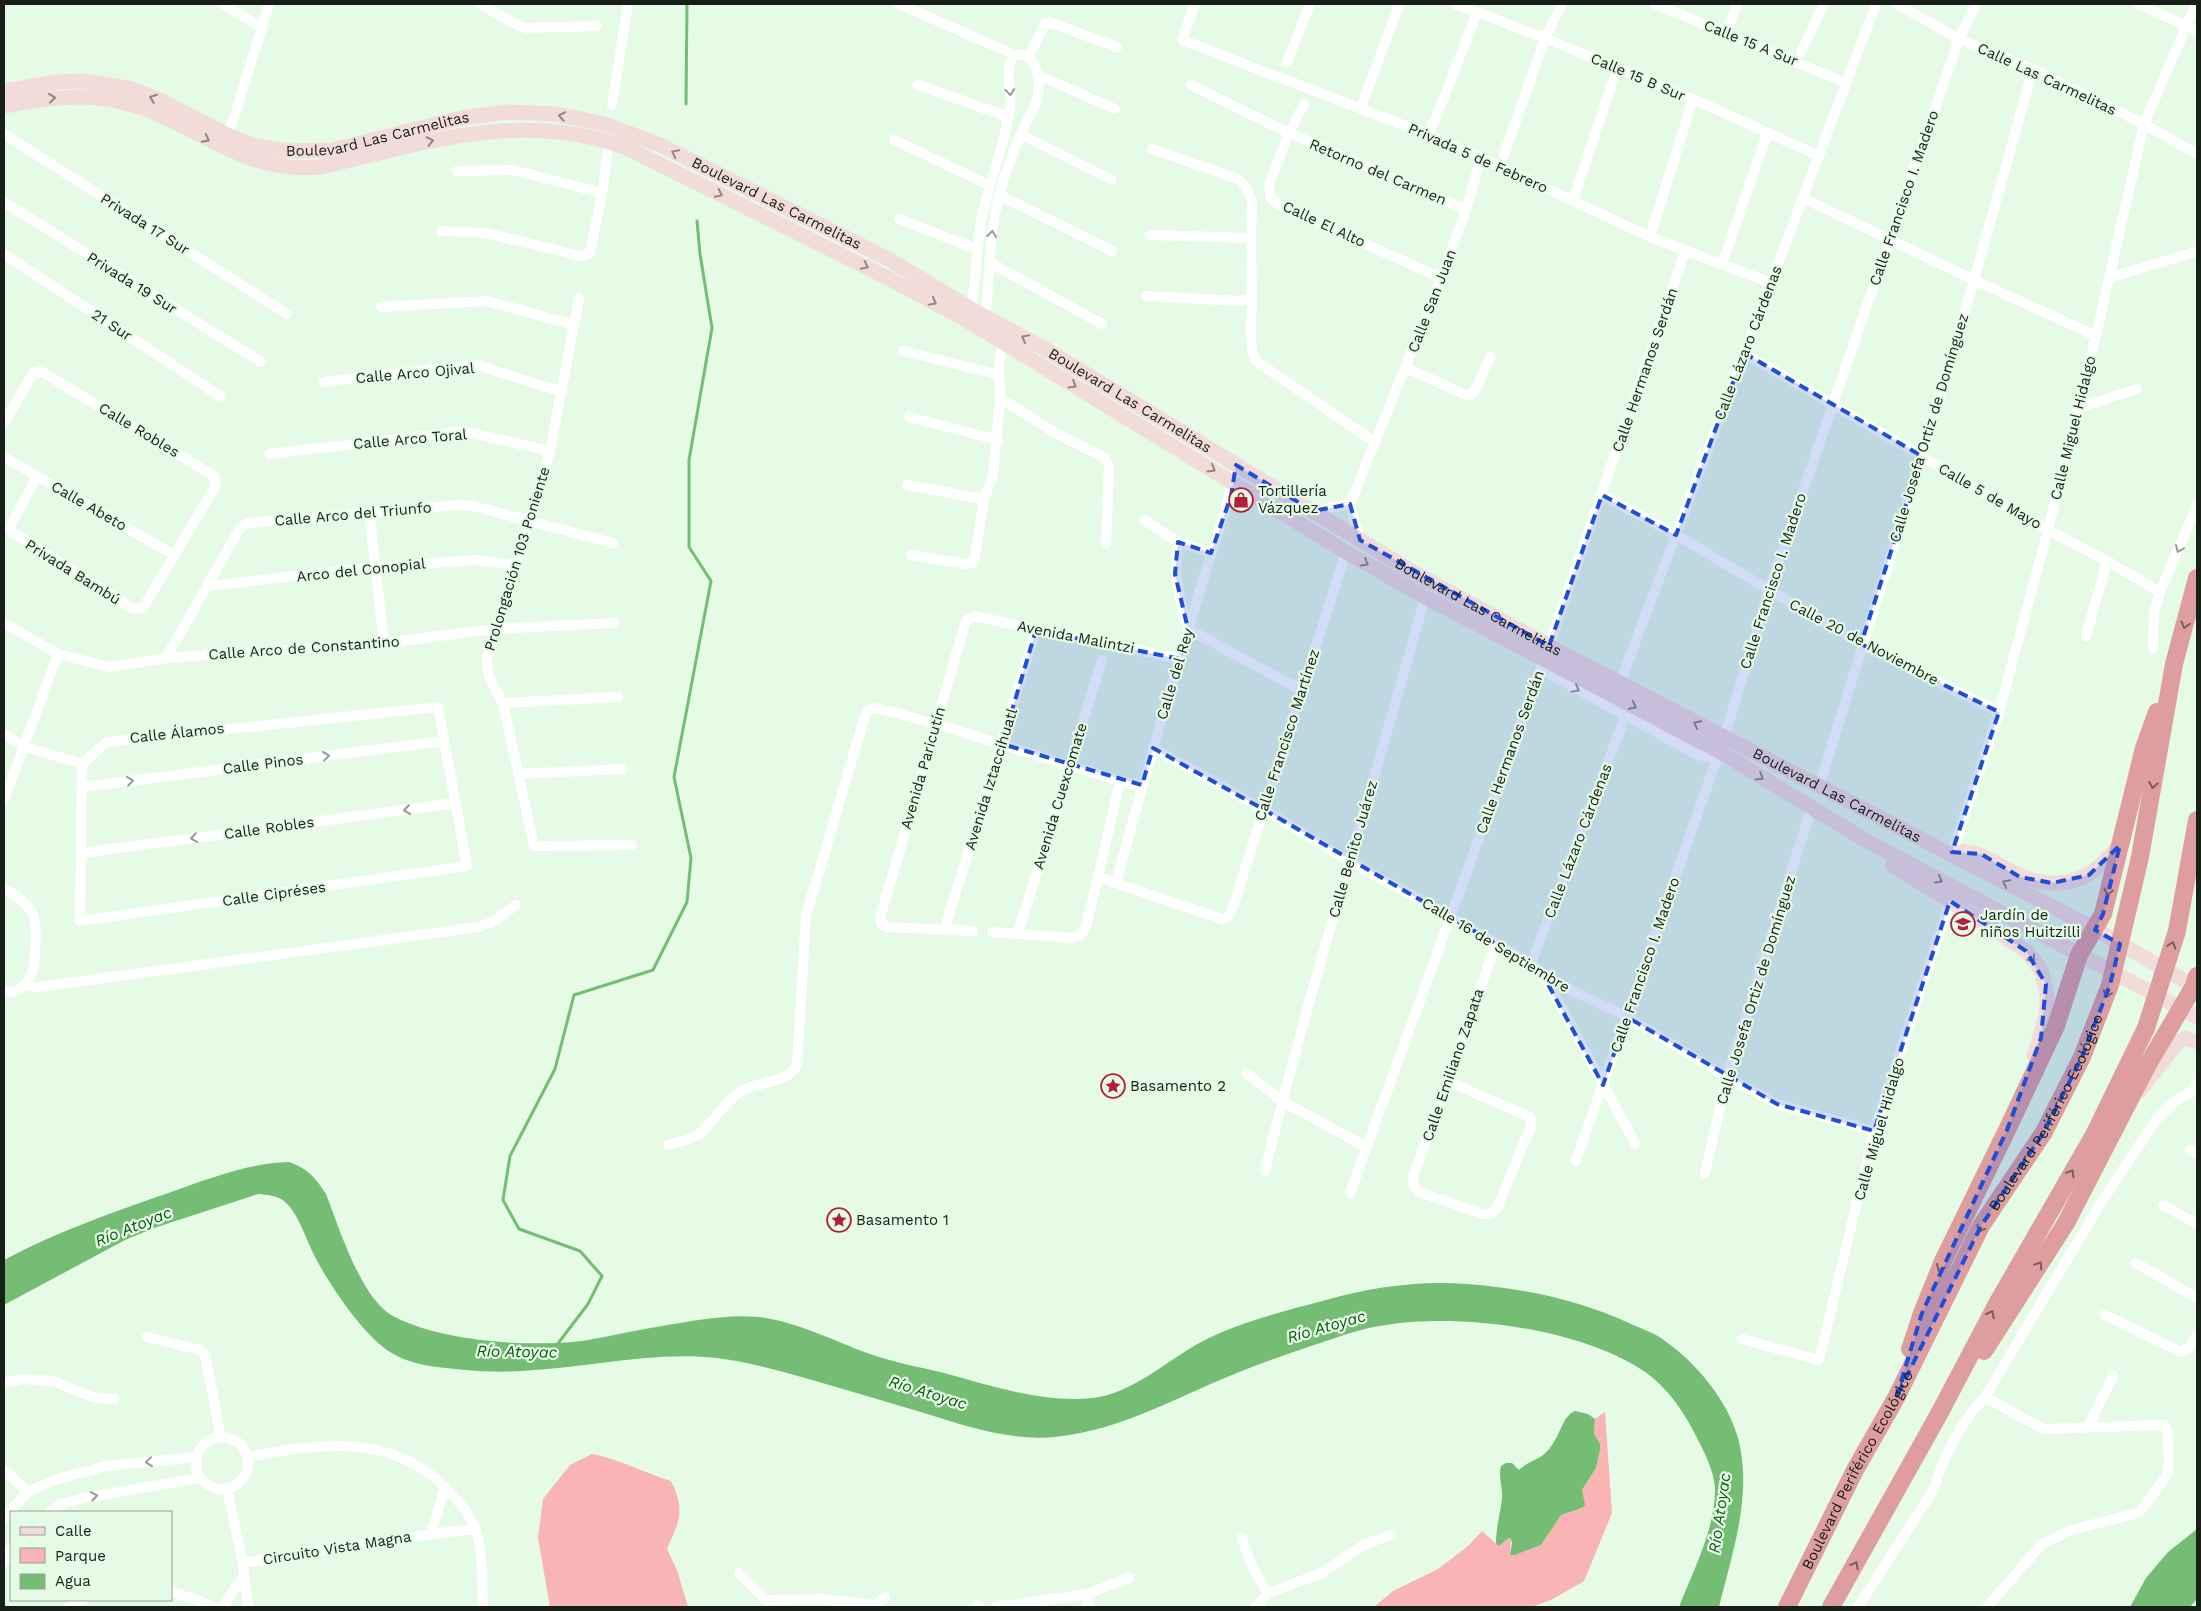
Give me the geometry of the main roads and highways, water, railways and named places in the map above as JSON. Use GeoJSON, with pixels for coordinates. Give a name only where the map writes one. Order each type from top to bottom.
{"type":"FeatureCollection","features":[{"type":"Feature","properties":{"kind":"highway","name":"Boulevard Periférico Ecológico"},"geometry":{"type":"LineString","coordinates":[[1786,1607],[1855,1470],[1896,1398],[1981,1226],[2044,1132],[2082,1057],[2110,985],[2140,857],[2174,664],[2197,578]]}},
{"type":"Feature","properties":{"kind":"highway"},"geometry":{"type":"LineString","coordinates":[[1896,1398],[1914,1335],[1943,1261],[2008,1130],[2056,1026],[2083,956],[2098,931],[2144,748],[2174,664]]}},
{"type":"Feature","properties":{"kind":"highway"},"geometry":{"type":"LineString","coordinates":[[1831,1607],[1939,1414],[1998,1302],[2094,1135],[2146,1028],[2177,931],[2197,820]]}},
{"type":"Feature","properties":{"kind":"highway"},"geometry":{"type":"LineString","coordinates":[[1939,1414],[1970,1372],[2066,1223],[2147,1066],[2196,983]]}},
{"type":"Feature","properties":{"kind":"main road","name":"Boulevard Las Carmelitas"},"geometry":{"type":"LineString","coordinates":[[4,91],[57,82],[82,81],[128,88],[158,99],[227,135],[276,166],[321,167],[461,134],[502,129],[569,132],[609,141],[629,149],[969,315]]}},
{"type":"Feature","properties":{"kind":"main road","name":"Boulevard Las Carmelitas"},"geometry":{"type":"LineString","coordinates":[[4,106],[77,96],[121,102],[161,116],[238,155],[332,150],[461,118],[499,112],[553,114],[587,120],[610,126],[660,145],[890,260],[984,324],[1236,465],[1546,652],[1721,744],[1818,786],[1952,854],[2196,983]]}},
{"type":"Feature","properties":{"kind":"main road","name":"Boulevard Las Carmelitas"},"geometry":{"type":"LineString","coordinates":[[1005,335],[1233,482],[1346,552],[1425,597],[1620,683],[1721,744],[1811,809],[1865,840],[2197,1017]]}},
{"type":"Feature","properties":{"kind":"main road"},"geometry":{"type":"LineString","coordinates":[[1865,840],[1876,855],[2026,951],[2042,973],[2046,984],[2046,1016],[2041,1038],[2008,1130]]}},
{"type":"Feature","properties":{"kind":"main road"},"geometry":{"type":"LineString","coordinates":[[1952,854],[1960,851],[1976,853],[2020,877],[2037,882],[2052,883],[2071,881],[2089,875],[2120,845]]}},
{"type":"Feature","properties":{"kind":"main road"},"geometry":{"type":"LineString","coordinates":[[2127,1107],[2178,1042],[2185,1038],[2197,1042]]}},
{"type":"Feature","properties":{"kind":"water","name":"Río Atoyac"},"geometry":{"type":"Polygon","coordinates":[[[289,1162],[310,1174],[326,1194],[352,1261],[361,1279],[381,1307],[393,1316],[410,1324],[473,1339],[517,1343],[570,1342],[710,1318],[758,1317],[785,1322],[896,1362],[1036,1396],[1073,1399],[1107,1395],[1135,1384],[1201,1342],[1246,1323],[1343,1295],[1378,1288],[1431,1283],[1488,1286],[1550,1296],[1590,1308],[1661,1338],[1687,1359],[1698,1371],[1719,1397],[1728,1412],[1739,1442],[1743,1484],[1739,1525],[1719,1607],[1679,1607],[1708,1533],[1712,1518],[1715,1488],[1711,1469],[1703,1450],[1687,1419],[1674,1400],[1651,1376],[1615,1355],[1549,1333],[1512,1326],[1439,1321],[1405,1322],[1368,1328],[1264,1362],[1132,1418],[1094,1430],[1038,1438],[1005,1435],[988,1431],[789,1373],[717,1358],[693,1356],[644,1358],[510,1372],[460,1370],[413,1362],[388,1351],[364,1328],[328,1279],[314,1255],[294,1212],[284,1201],[268,1195],[258,1194],[154,1228],[125,1240],[4,1305],[4,1260],[88,1222],[216,1176],[259,1165],[289,1162]]]}},
{"type":"Feature","properties":{"kind":"water"},"geometry":{"type":"Polygon","coordinates":[[[1575,1411],[1588,1414],[1595,1419],[1594,1434],[1600,1444],[1596,1468],[1582,1490],[1585,1505],[1582,1508],[1561,1515],[1541,1545],[1515,1555],[1510,1555],[1511,1539],[1509,1538],[1499,1546],[1496,1544],[1502,1499],[1501,1466],[1506,1463],[1512,1463],[1519,1470],[1542,1456],[1551,1447],[1568,1416],[1575,1411]]]}},
{"type":"Feature","properties":{"kind":"water"},"geometry":{"type":"Polygon","coordinates":[[[2197,1529],[2197,1599],[2190,1607],[2130,1607],[2146,1578],[2168,1552],[2197,1529]]]}},
{"type":"Feature","properties":{"kind":"waterway"},"geometry":{"type":"LineString","coordinates":[[686,104],[687,4]]}},
{"type":"Feature","properties":{"kind":"waterway","name":"Río Atoyac"},"geometry":{"type":"LineString","coordinates":[[556,1346],[588,1304],[602,1276],[580,1251],[519,1229],[503,1200],[510,1156],[555,1069],[574,995],[653,970],[687,902],[691,858],[674,777],[711,581],[689,547],[689,460],[712,328],[700,254],[697,221]]}},
{"type":"Feature","properties":{"kind":"place","name":"Tortillería Vázquez"},"geometry":{"type":"Point","coordinates":[1241,500]}},
{"type":"Feature","properties":{"kind":"place","name":"Jardín de niños Huitzilli"},"geometry":{"type":"Point","coordinates":[1963,924]}},
{"type":"Feature","properties":{"kind":"place","name":"Basamento 2"},"geometry":{"type":"Point","coordinates":[1113,1086]}},
{"type":"Feature","properties":{"kind":"place","name":"Basamento 1"},"geometry":{"type":"Point","coordinates":[839,1220]}}]}
